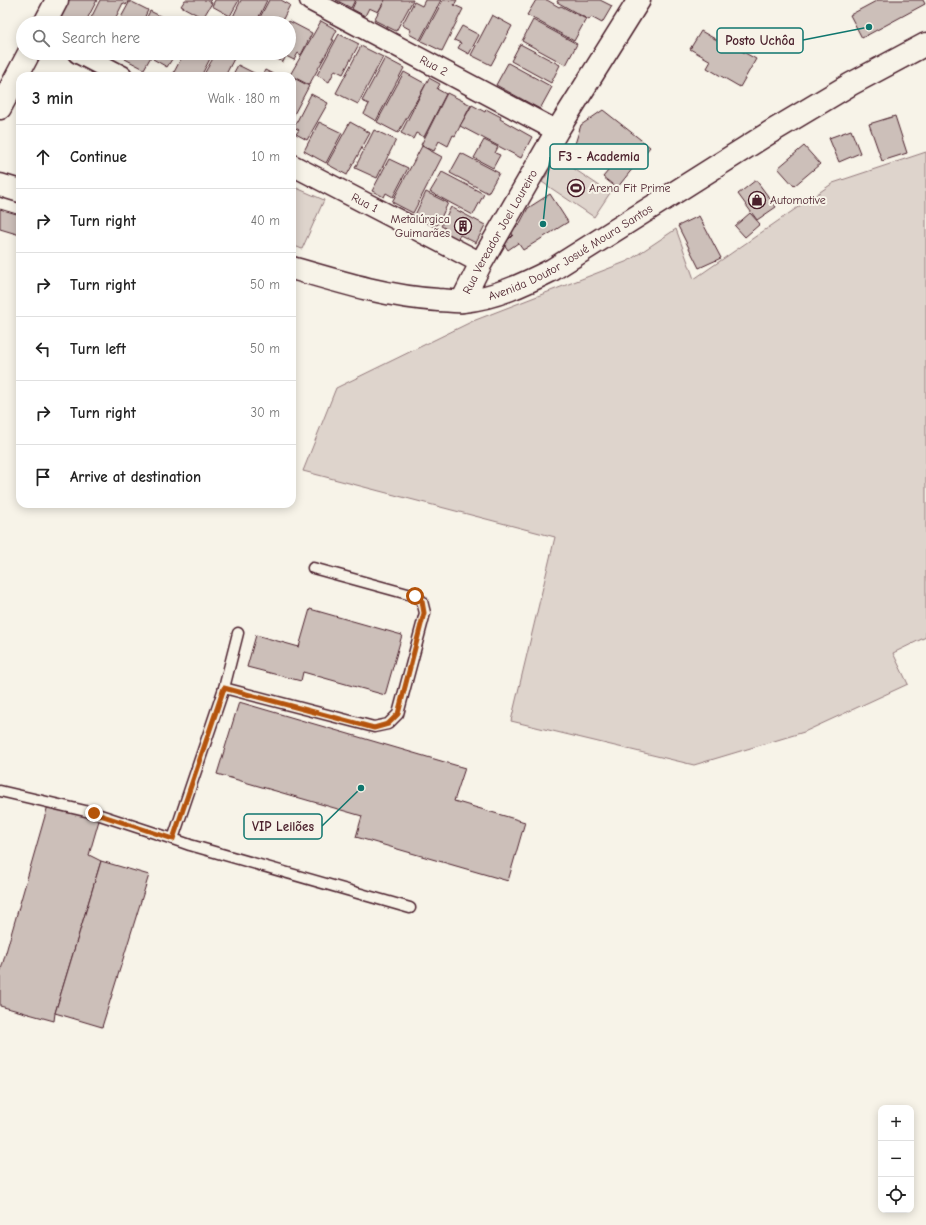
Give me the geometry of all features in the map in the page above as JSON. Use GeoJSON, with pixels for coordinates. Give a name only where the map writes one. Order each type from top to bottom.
{"type":"FeatureCollection","features":[{"type":"Feature","properties":{"kind":"main road"},"geometry":{"type":"LineString","coordinates":[[48,16],[57,0]]}},
{"type":"Feature","properties":{"kind":"main road","name":"Rua Vereador Joel Loureiro"},"geometry":{"type":"LineString","coordinates":[[462,301],[481,263],[557,131],[638,0]]}},
{"type":"Feature","properties":{"kind":"main road","name":"Avenida Doutor Josué Moura Santos"},"geometry":{"type":"LineString","coordinates":[[296,269],[341,282],[430,300],[462,301],[491,295],[517,287],[552,270],[844,88],[926,44]]}},
{"type":"Feature","properties":{"kind":"main road"},"geometry":{"type":"LineString","coordinates":[[19,72],[25,60]]}},
{"type":"Feature","properties":{"kind":"main road"},"geometry":{"type":"LineString","coordinates":[[0,108],[16,78]]}},
{"type":"Feature","properties":{"kind":"main road"},"geometry":{"type":"LineString","coordinates":[[0,185],[16,189]]}},
{"type":"Feature","properties":{"kind":"street","name":"Rua 2"},"geometry":{"type":"LineString","coordinates":[[310,0],[557,131]]}},
{"type":"Feature","properties":{"kind":"street"},"geometry":{"type":"LineString","coordinates":[[91,60],[114,72]]}},
{"type":"Feature","properties":{"kind":"street","name":"Rua 1"},"geometry":{"type":"LineString","coordinates":[[296,167],[481,263]]}},
{"type":"Feature","properties":{"kind":"lane"},"geometry":{"type":"LineString","coordinates":[[224,688],[374,728],[388,724],[398,714],[424,613],[422,601],[415,596],[313,568]]}},
{"type":"Feature","properties":{"kind":"lane"},"geometry":{"type":"LineString","coordinates":[[173,839],[224,688],[238,633]]}},
{"type":"Feature","properties":{"kind":"lane"},"geometry":{"type":"LineString","coordinates":[[0,791],[94,813],[190,845],[410,908]]}},
{"type":"Feature","properties":{"kind":"shaded area"},"geometry":{"type":"Polygon","coordinates":[[[926,152],[926,637],[893,653],[908,684],[804,732],[694,765],[511,721],[555,537],[303,471],[336,388],[473,321],[628,261],[676,229],[694,279],[833,183],[926,152]]]}},
{"type":"Feature","properties":{"kind":"shaded area","name":"Arena Fit Prime"},"geometry":{"type":"Polygon","coordinates":[[[558,158],[610,193],[594,217],[542,182],[558,158]]]}},
{"type":"Feature","properties":{"kind":"shaded area"},"geometry":{"type":"Polygon","coordinates":[[[296,188],[324,200],[302,249],[296,247],[296,188]]]}},
{"type":"Feature","properties":{"kind":"building"},"geometry":{"type":"Polygon","coordinates":[[[68,0],[97,0],[89,16],[59,16],[68,0]]]}},
{"type":"Feature","properties":{"kind":"building"},"geometry":{"type":"Polygon","coordinates":[[[100,0],[129,0],[126,5],[123,3],[116,16],[92,16],[100,0]]]}},
{"type":"Feature","properties":{"kind":"building"},"geometry":{"type":"Polygon","coordinates":[[[185,0],[211,0],[210,2],[212,3],[204,16],[199,16],[181,6],[185,0]]]}},
{"type":"Feature","properties":{"kind":"building"},"geometry":{"type":"Polygon","coordinates":[[[215,0],[239,0],[230,16],[212,6],[215,0]]]}},
{"type":"Feature","properties":{"kind":"building"},"geometry":{"type":"Polygon","coordinates":[[[241,0],[267,0],[259,16],[233,16],[241,0]]]}},
{"type":"Feature","properties":{"kind":"building"},"geometry":{"type":"Polygon","coordinates":[[[269,0],[281,0],[290,5],[284,16],[261,16],[269,0]]]}},
{"type":"Feature","properties":{"kind":"building"},"geometry":{"type":"Polygon","coordinates":[[[336,0],[355,0],[351,8],[336,0]]]}},
{"type":"Feature","properties":{"kind":"building"},"geometry":{"type":"Polygon","coordinates":[[[356,0],[385,0],[378,12],[369,8],[365,16],[352,9],[356,0]]]}},
{"type":"Feature","properties":{"kind":"building"},"geometry":{"type":"Polygon","coordinates":[[[385,0],[413,0],[396,31],[374,20],[385,0]]]}},
{"type":"Feature","properties":{"kind":"building"},"geometry":{"type":"Polygon","coordinates":[[[425,0],[441,0],[420,40],[409,34],[411,30],[402,25],[414,2],[422,6],[425,0]]]}},
{"type":"Feature","properties":{"kind":"building"},"geometry":{"type":"Polygon","coordinates":[[[443,0],[457,0],[454,5],[463,9],[442,51],[421,41],[443,0]]]}},
{"type":"Feature","properties":{"kind":"building"},"geometry":{"type":"Polygon","coordinates":[[[536,0],[547,0],[586,19],[574,41],[527,15],[536,0]]]}},
{"type":"Feature","properties":{"kind":"building"},"geometry":{"type":"Polygon","coordinates":[[[558,0],[600,0],[612,6],[602,23],[591,17],[589,20],[557,2],[558,0]]]}},
{"type":"Feature","properties":{"kind":"building"},"geometry":{"type":"Polygon","coordinates":[[[878,0],[923,0],[925,4],[862,38],[850,15],[878,0]]]}},
{"type":"Feature","properties":{"kind":"building"},"geometry":{"type":"Polygon","coordinates":[[[130,1],[148,10],[145,16],[122,16],[130,1]]]}},
{"type":"Feature","properties":{"kind":"building"},"geometry":{"type":"Polygon","coordinates":[[[150,11],[160,16],[148,16],[150,11]]]}},
{"type":"Feature","properties":{"kind":"building"},"geometry":{"type":"Polygon","coordinates":[[[492,15],[512,26],[491,65],[471,55],[492,15]]]}},
{"type":"Feature","properties":{"kind":"building"},"geometry":{"type":"Polygon","coordinates":[[[533,20],[577,44],[566,65],[522,41],[533,20]]]}},
{"type":"Feature","properties":{"kind":"building"},"geometry":{"type":"Polygon","coordinates":[[[321,21],[337,30],[332,40],[334,40],[309,85],[296,78],[296,72],[292,72],[321,21]]]}},
{"type":"Feature","properties":{"kind":"building"},"geometry":{"type":"Polygon","coordinates":[[[296,25],[312,33],[301,55],[298,53],[296,56],[296,25]]]}},
{"type":"Feature","properties":{"kind":"building"},"geometry":{"type":"Polygon","coordinates":[[[462,26],[479,35],[469,54],[458,48],[461,43],[454,40],[462,26]]]}},
{"type":"Feature","properties":{"kind":"building"},"geometry":{"type":"Polygon","coordinates":[[[701,31],[756,59],[740,87],[707,68],[711,61],[690,49],[701,31]]]}},
{"type":"Feature","properties":{"kind":"building"},"geometry":{"type":"Polygon","coordinates":[[[339,34],[359,44],[343,74],[335,70],[329,82],[317,75],[339,34]]]}},
{"type":"Feature","properties":{"kind":"building"},"geometry":{"type":"Polygon","coordinates":[[[520,44],[560,65],[551,83],[511,61],[520,44]]]}},
{"type":"Feature","properties":{"kind":"building"},"geometry":{"type":"Polygon","coordinates":[[[361,46],[383,57],[358,104],[336,93],[361,46]]]}},
{"type":"Feature","properties":{"kind":"building"},"geometry":{"type":"Polygon","coordinates":[[[385,58],[404,68],[376,121],[364,114],[369,104],[362,101],[385,58]]]}},
{"type":"Feature","properties":{"kind":"building"},"geometry":{"type":"Polygon","coordinates":[[[127,60],[149,60],[144,69],[127,60]]]}},
{"type":"Feature","properties":{"kind":"building"},"geometry":{"type":"Polygon","coordinates":[[[155,60],[172,60],[167,67],[155,60]]]}},
{"type":"Feature","properties":{"kind":"building"},"geometry":{"type":"Polygon","coordinates":[[[180,60],[209,60],[203,72],[174,72],[180,60]]]}},
{"type":"Feature","properties":{"kind":"building"},"geometry":{"type":"Polygon","coordinates":[[[212,60],[233,60],[227,72],[205,72],[212,60]]]}},
{"type":"Feature","properties":{"kind":"building"},"geometry":{"type":"Polygon","coordinates":[[[508,63],[552,87],[540,109],[496,85],[508,63]]]}},
{"type":"Feature","properties":{"kind":"building"},"geometry":{"type":"Polygon","coordinates":[[[238,65],[252,72],[234,72],[238,65]]]}},
{"type":"Feature","properties":{"kind":"building"},"geometry":{"type":"Polygon","coordinates":[[[404,72],[426,84],[398,133],[377,122],[404,72]]]}},
{"type":"Feature","properties":{"kind":"building"},"geometry":{"type":"Polygon","coordinates":[[[429,78],[440,84],[437,89],[446,94],[424,137],[416,133],[413,139],[401,133],[429,78]]]}},
{"type":"Feature","properties":{"kind":"building"},"geometry":{"type":"Polygon","coordinates":[[[296,79],[309,86],[296,110],[296,79]]]}},
{"type":"Feature","properties":{"kind":"building"},"geometry":{"type":"Polygon","coordinates":[[[447,93],[471,105],[455,136],[453,135],[448,146],[439,141],[434,151],[421,145],[447,93]]]}},
{"type":"Feature","properties":{"kind":"building"},"geometry":{"type":"Polygon","coordinates":[[[311,94],[328,103],[307,140],[296,134],[299,130],[296,128],[296,123],[311,94]]]}},
{"type":"Feature","properties":{"kind":"building"},"geometry":{"type":"Polygon","coordinates":[[[472,105],[485,112],[486,109],[501,117],[500,119],[532,137],[521,158],[460,126],[472,105]]]}},
{"type":"Feature","properties":{"kind":"building"},"geometry":{"type":"Polygon","coordinates":[[[603,110],[650,147],[617,188],[603,177],[608,171],[583,150],[581,153],[574,147],[581,125],[603,110]]]}},
{"type":"Feature","properties":{"kind":"building"},"geometry":{"type":"Polygon","coordinates":[[[895,116],[907,153],[882,161],[869,124],[895,116]]]}},
{"type":"Feature","properties":{"kind":"building"},"geometry":{"type":"Polygon","coordinates":[[[319,122],[342,133],[326,163],[304,151],[319,122]]]}},
{"type":"Feature","properties":{"kind":"building"},"geometry":{"type":"Polygon","coordinates":[[[350,122],[370,133],[347,175],[327,164],[350,122]]]}},
{"type":"Feature","properties":{"kind":"building"},"geometry":{"type":"Polygon","coordinates":[[[374,130],[396,140],[377,178],[355,168],[374,130]]]}},
{"type":"Feature","properties":{"kind":"building"},"geometry":{"type":"Polygon","coordinates":[[[851,130],[860,153],[839,162],[829,138],[851,130]]]}},
{"type":"Feature","properties":{"kind":"building"},"geometry":{"type":"Polygon","coordinates":[[[484,140],[498,147],[495,153],[500,155],[493,168],[474,158],[484,140]]]}},
{"type":"Feature","properties":{"kind":"building"},"geometry":{"type":"Polygon","coordinates":[[[422,146],[442,157],[413,213],[392,202],[422,146]]]}},
{"type":"Feature","properties":{"kind":"building"},"geometry":{"type":"Polygon","coordinates":[[[804,146],[820,164],[794,186],[778,168],[804,146]]]}},
{"type":"Feature","properties":{"kind":"building"},"geometry":{"type":"Polygon","coordinates":[[[461,153],[499,173],[488,193],[450,173],[461,153]]]}},
{"type":"Feature","properties":{"kind":"building"},"geometry":{"type":"Polygon","coordinates":[[[389,159],[408,168],[393,197],[386,193],[384,197],[372,191],[389,159]]]}},
{"type":"Feature","properties":{"kind":"building"},"geometry":{"type":"Polygon","coordinates":[[[442,172],[484,194],[473,215],[430,192],[442,172]]]}},
{"type":"Feature","properties":{"kind":"building","name":"Automotive"},"geometry":{"type":"Polygon","coordinates":[[[756,180],[776,207],[757,220],[738,194],[756,180]]]}},
{"type":"Feature","properties":{"kind":"building"},"geometry":{"type":"Polygon","coordinates":[[[426,192],[448,203],[437,226],[415,215],[426,192]]]}},
{"type":"Feature","properties":{"kind":"building"},"geometry":{"type":"Polygon","coordinates":[[[550,194],[568,222],[523,250],[518,243],[508,250],[504,244],[513,235],[510,230],[519,225],[528,208],[550,194]]]}},
{"type":"Feature","properties":{"kind":"building","name":"Metalúrgica Guimarães"},"geometry":{"type":"Polygon","coordinates":[[[451,207],[485,225],[476,243],[460,235],[457,240],[443,233],[445,228],[441,226],[451,207]]]}},
{"type":"Feature","properties":{"kind":"building"},"geometry":{"type":"Polygon","coordinates":[[[0,209],[16,214],[16,234],[0,229],[0,209]]]}},
{"type":"Feature","properties":{"kind":"building"},"geometry":{"type":"Polygon","coordinates":[[[750,213],[760,224],[745,237],[735,226],[750,213]]]}},
{"type":"Feature","properties":{"kind":"building"},"geometry":{"type":"Polygon","coordinates":[[[699,216],[721,258],[699,268],[678,226],[699,216]]]}},
{"type":"Feature","properties":{"kind":"building"},"geometry":{"type":"Polygon","coordinates":[[[310,609],[402,635],[385,695],[303,672],[301,681],[247,667],[256,635],[299,647],[310,609]]]}},
{"type":"Feature","properties":{"kind":"building"},"geometry":{"type":"Polygon","coordinates":[[[239,702],[465,768],[454,801],[525,822],[508,881],[356,837],[362,816],[217,774],[239,702]]]}},
{"type":"Feature","properties":{"kind":"building"},"geometry":{"type":"Polygon","coordinates":[[[49,802],[100,817],[89,855],[101,861],[55,1013],[54,1021],[0,1006],[0,973],[49,802]]]}},
{"type":"Feature","properties":{"kind":"building"},"geometry":{"type":"Polygon","coordinates":[[[101,861],[149,875],[102,1027],[55,1013],[101,861]]]}},
{"type":"Feature","properties":{"kind":"place","name":"Posto Uchôa"},"geometry":{"type":"Point","coordinates":[869,27]}},
{"type":"Feature","properties":{"kind":"place","name":"Arena Fit Prime"},"geometry":{"type":"Point","coordinates":[576,188]}},
{"type":"Feature","properties":{"kind":"place","name":"Automotive"},"geometry":{"type":"Point","coordinates":[757,200]}},
{"type":"Feature","properties":{"kind":"place","name":"F3 - Academia"},"geometry":{"type":"Point","coordinates":[543,224]}},
{"type":"Feature","properties":{"kind":"place","name":"Metalúrgica Guimarães"},"geometry":{"type":"Point","coordinates":[463,226]}},
{"type":"Feature","properties":{"kind":"place","name":"VIP Leilões"},"geometry":{"type":"Point","coordinates":[361,788]}},
{"type":"Feature","properties":{"kind":"route"},"geometry":{"type":"LineString","coordinates":[[94,813],[173,839],[224,688],[374,728],[388,724],[398,714],[424,613],[422,601],[415,596]]}}]}
